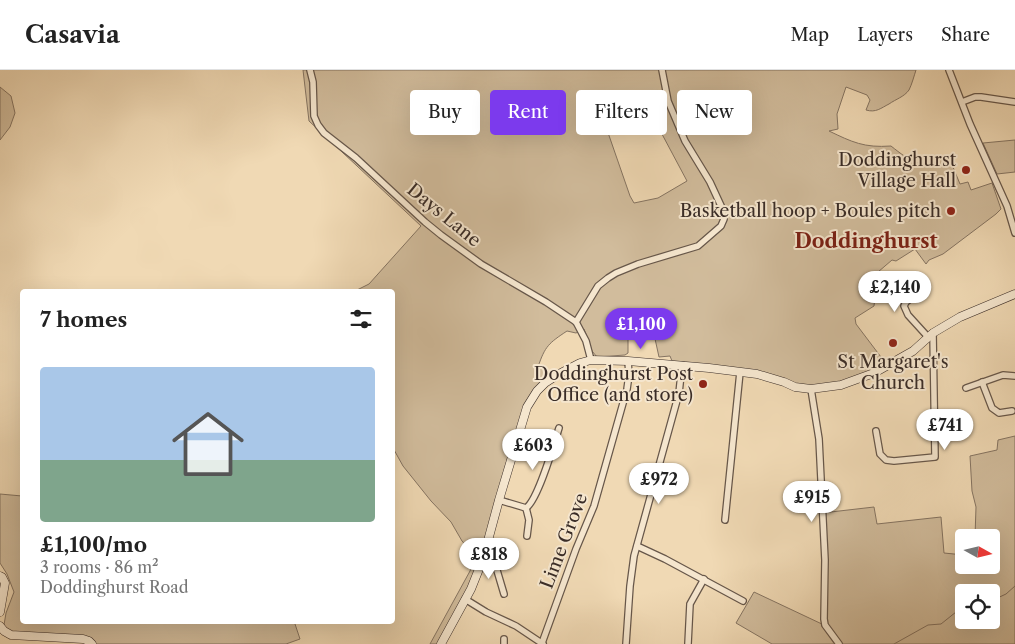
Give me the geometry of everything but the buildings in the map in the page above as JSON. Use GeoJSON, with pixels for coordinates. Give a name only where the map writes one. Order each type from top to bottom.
{"type":"FeatureCollection","features":[{"type":"Feature","properties":{"kind":"street","name":"Days Lane"},"geometry":{"type":"LineString","coordinates":[[310,70],[313,82],[314,116],[324,133],[356,158],[441,236],[481,264],[576,322]]}},
{"type":"Feature","properties":{"kind":"street"},"geometry":{"type":"LineString","coordinates":[[591,360],[586,341],[576,322],[598,286],[616,273],[638,264],[698,246],[721,226],[724,219],[722,208],[710,182],[685,141],[668,101],[662,70]]}},
{"type":"Feature","properties":{"kind":"street"},"geometry":{"type":"LineString","coordinates":[[949,70],[970,124],[1007,206],[1015,233]]}},
{"type":"Feature","properties":{"kind":"street"},"geometry":{"type":"LineString","coordinates":[[962,102],[975,97],[1015,102]]}},
{"type":"Feature","properties":{"kind":"street"},"geometry":{"type":"LineString","coordinates":[[1007,206],[1015,203]]}},
{"type":"Feature","properties":{"kind":"street"},"geometry":{"type":"LineString","coordinates":[[876,431],[880,454],[886,460],[935,457],[930,335],[908,314],[904,306],[906,302],[920,291]]}},
{"type":"Feature","properties":{"kind":"street"},"geometry":{"type":"LineString","coordinates":[[441,644],[484,559],[499,500],[531,399],[545,383],[559,374],[580,363],[591,360],[628,361],[740,372],[774,378],[795,387],[811,389],[840,385],[874,373],[913,351],[930,335],[960,317],[1015,294]]}},
{"type":"Feature","properties":{"kind":"street","name":"Lime Grove"},"geometry":{"type":"LineString","coordinates":[[542,644],[576,549],[594,506],[627,389],[628,361]]}},
{"type":"Feature","properties":{"kind":"street"},"geometry":{"type":"LineString","coordinates":[[626,644],[634,556],[679,393],[682,365]]}},
{"type":"Feature","properties":{"kind":"street"},"geometry":{"type":"LineString","coordinates":[[725,520],[740,372]]}},
{"type":"Feature","properties":{"kind":"street"},"geometry":{"type":"LineString","coordinates":[[966,388],[1003,375],[1015,376]]}},
{"type":"Feature","properties":{"kind":"street"},"geometry":{"type":"LineString","coordinates":[[982,382],[992,408],[999,413],[1012,411]]}},
{"type":"Feature","properties":{"kind":"street"},"geometry":{"type":"LineString","coordinates":[[811,389],[820,440],[825,560],[824,619],[825,625],[839,644]]}},
{"type":"Feature","properties":{"kind":"street"},"geometry":{"type":"LineString","coordinates":[[526,508],[533,500],[551,456],[559,428]]}},
{"type":"Feature","properties":{"kind":"street"},"geometry":{"type":"LineString","coordinates":[[499,500],[526,508]]}},
{"type":"Feature","properties":{"kind":"street"},"geometry":{"type":"LineString","coordinates":[[526,508],[529,520],[527,536]]}},
{"type":"Feature","properties":{"kind":"street"},"geometry":{"type":"LineString","coordinates":[[638,546],[743,601]]}},
{"type":"Feature","properties":{"kind":"street"},"geometry":{"type":"LineString","coordinates":[[484,559],[496,567],[504,594]]}},
{"type":"Feature","properties":{"kind":"street"},"geometry":{"type":"LineString","coordinates":[[0,576],[6,583],[0,612]]}},
{"type":"Feature","properties":{"kind":"street"},"geometry":{"type":"LineString","coordinates":[[688,644],[690,604],[704,580]]}},
{"type":"Feature","properties":{"kind":"street"},"geometry":{"type":"LineString","coordinates":[[465,599],[486,612],[516,626],[542,644]]}},
{"type":"Feature","properties":{"kind":"street"},"geometry":{"type":"LineString","coordinates":[[0,626],[11,635],[83,638],[92,644]]}},
{"type":"Feature","properties":{"kind":"shaded area"},"geometry":{"type":"Polygon","coordinates":[[[303,70],[916,70],[907,92],[876,110],[866,110],[870,100],[867,95],[846,87],[837,114],[838,129],[829,131],[859,143],[873,146],[891,146],[911,160],[924,164],[932,163],[948,155],[960,184],[968,182],[971,190],[992,183],[1001,209],[943,254],[929,260],[926,264],[915,249],[896,261],[892,260],[878,272],[874,306],[855,318],[856,324],[887,365],[874,373],[811,389],[784,382],[672,361],[670,356],[659,357],[650,316],[628,316],[628,353],[625,355],[597,357],[592,351],[584,329],[576,333],[567,331],[556,339],[548,346],[538,367],[553,372],[554,377],[531,399],[483,559],[441,644],[430,644],[476,557],[462,541],[451,522],[431,501],[403,466],[395,452],[395,289],[359,289],[369,284],[421,226],[309,121],[303,70]],[[576,90],[576,135],[609,135],[634,203],[658,198],[687,181],[662,135],[667,135],[667,90],[576,90]]]}},
{"type":"Feature","properties":{"kind":"shaded area"},"geometry":{"type":"Polygon","coordinates":[[[0,87],[11,96],[15,113],[10,127],[0,140],[0,87]]]}},
{"type":"Feature","properties":{"kind":"shaded area"},"geometry":{"type":"Polygon","coordinates":[[[1015,140],[1015,172],[997,174],[983,143],[1015,140]]]}},
{"type":"Feature","properties":{"kind":"shaded area"},"geometry":{"type":"Polygon","coordinates":[[[1015,436],[1015,644],[772,644],[736,623],[754,592],[824,625],[822,513],[874,507],[877,524],[941,517],[944,553],[955,554],[955,574],[1000,574],[1000,529],[975,529],[976,507],[972,491],[970,456],[997,450],[998,440],[1015,436]]]}},
{"type":"Feature","properties":{"kind":"shaded area"},"geometry":{"type":"Polygon","coordinates":[[[0,494],[20,496],[20,624],[295,624],[300,639],[286,644],[93,644],[89,637],[10,633],[4,625],[6,613],[14,592],[7,574],[0,563],[0,494]]]}},
{"type":"Feature","properties":{"kind":"waterway"},"geometry":{"type":"LineString","coordinates":[[1000,597],[1015,586]]}},
{"type":"Feature","properties":{"kind":"waterway"},"geometry":{"type":"LineString","coordinates":[[894,644],[928,625],[941,624],[955,613]]}},
{"type":"Feature","properties":{"kind":"place","name":"Doddinghurst Village Hall"},"geometry":{"type":"Point","coordinates":[966,170]}},
{"type":"Feature","properties":{"kind":"place","name":"Basketball hoop + Boules pitch"},"geometry":{"type":"Point","coordinates":[951,211]}},
{"type":"Feature","properties":{"kind":"place","name":"St Margaret's Church"},"geometry":{"type":"Point","coordinates":[893,343]}},
{"type":"Feature","properties":{"kind":"place","name":"Doddinghurst Post Office (and store)"},"geometry":{"type":"Point","coordinates":[703,384]}},
{"type":"Feature","properties":{"kind":"district","name":"Doddinghurst"},"geometry":{"type":"Point","coordinates":[866,241]}}]}
